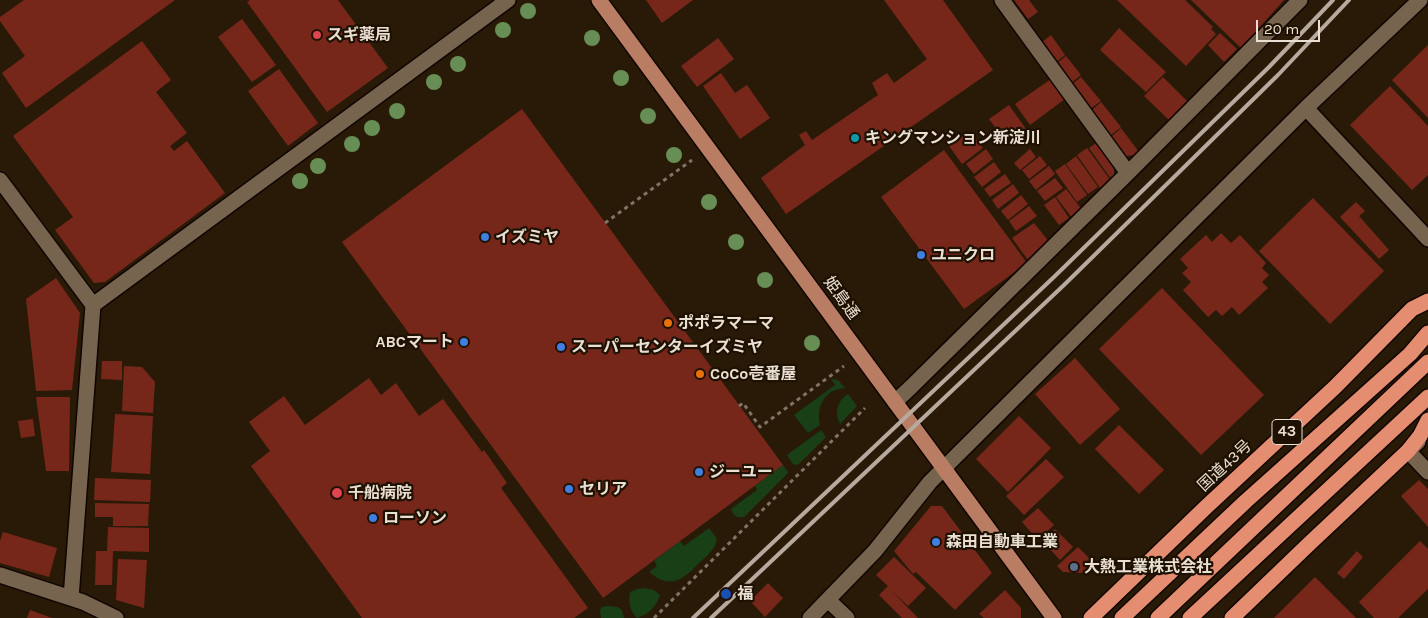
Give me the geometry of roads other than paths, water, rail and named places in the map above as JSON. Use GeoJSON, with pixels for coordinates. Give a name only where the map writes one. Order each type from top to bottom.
{"type":"FeatureCollection","features":[{"type":"Feature","properties":{"kind":"highway","name":"国道43号"},"geometry":{"type":"LineString","coordinates":[[1090,618],[1206,506],[1336,387],[1412,309],[1428,301]]}},
{"type":"Feature","properties":{"kind":"highway"},"geometry":{"type":"LineString","coordinates":[[1122,618],[1246,501],[1410,354],[1428,333]]}},
{"type":"Feature","properties":{"kind":"highway"},"geometry":{"type":"LineString","coordinates":[[1158,618],[1428,362]]}},
{"type":"Feature","properties":{"kind":"highway"},"geometry":{"type":"LineString","coordinates":[[1190,618],[1428,397]]}},
{"type":"Feature","properties":{"kind":"highway"},"geometry":{"type":"LineString","coordinates":[[1232,618],[1408,451],[1420,436],[1428,420]]}},
{"type":"Feature","properties":{"kind":"main road","name":"姫島通"},"geometry":{"type":"LineString","coordinates":[[599,0],[1054,618]]}},
{"type":"Feature","properties":{"kind":"street"},"geometry":{"type":"LineString","coordinates":[[93,305],[508,0]]}},
{"type":"Feature","properties":{"kind":"street"},"geometry":{"type":"LineString","coordinates":[[1002,0],[1128,173]]}},
{"type":"Feature","properties":{"kind":"street"},"geometry":{"type":"LineString","coordinates":[[895,402],[1128,173],[1300,0]]}},
{"type":"Feature","properties":{"kind":"street"},"geometry":{"type":"LineString","coordinates":[[810,618],[875,551],[930,482],[1306,108],[1420,0]]}},
{"type":"Feature","properties":{"kind":"street"},"geometry":{"type":"LineString","coordinates":[[1306,108],[1428,239]]}},
{"type":"Feature","properties":{"kind":"street"},"geometry":{"type":"LineString","coordinates":[[0,180],[93,305],[71,598]]}},
{"type":"Feature","properties":{"kind":"street"},"geometry":{"type":"LineString","coordinates":[[1428,433],[1408,451],[1428,472]]}},
{"type":"Feature","properties":{"kind":"street"},"geometry":{"type":"LineString","coordinates":[[0,576],[83,602],[116,618]]}},
{"type":"Feature","properties":{"kind":"street"},"geometry":{"type":"LineString","coordinates":[[828,600],[847,618]]}},
{"type":"Feature","properties":{"kind":"railway"},"geometry":{"type":"LineString","coordinates":[[693,618],[1055,276],[1269,67],[1333,0]]}},
{"type":"Feature","properties":{"kind":"railway"},"geometry":{"type":"LineString","coordinates":[[711,618],[1064,285],[1278,75],[1349,0]]}},
{"type":"Feature","properties":{"kind":"place","name":"スギ薬局"},"geometry":{"type":"Point","coordinates":[317,35]}},
{"type":"Feature","properties":{"kind":"place","name":"キングマンション新淀川"},"geometry":{"type":"Point","coordinates":[855,138]}},
{"type":"Feature","properties":{"kind":"place","name":"イズミヤ"},"geometry":{"type":"Point","coordinates":[485,237]}},
{"type":"Feature","properties":{"kind":"place","name":"ユニクロ"},"geometry":{"type":"Point","coordinates":[921,255]}},
{"type":"Feature","properties":{"kind":"place","name":"ポポラマーマ"},"geometry":{"type":"Point","coordinates":[668,323]}},
{"type":"Feature","properties":{"kind":"place","name":"ABCマート"},"geometry":{"type":"Point","coordinates":[464,342]}},
{"type":"Feature","properties":{"kind":"place","name":"スーパーセンターイズミヤ"},"geometry":{"type":"Point","coordinates":[561,347]}},
{"type":"Feature","properties":{"kind":"place","name":"CoCo壱番屋"},"geometry":{"type":"Point","coordinates":[700,374]}},
{"type":"Feature","properties":{"kind":"place","name":"ジーユー"},"geometry":{"type":"Point","coordinates":[699,472]}},
{"type":"Feature","properties":{"kind":"place","name":"セリア"},"geometry":{"type":"Point","coordinates":[569,489]}},
{"type":"Feature","properties":{"kind":"place","name":"千船病院"},"geometry":{"type":"Point","coordinates":[337,493]}},
{"type":"Feature","properties":{"kind":"place","name":"ローソン"},"geometry":{"type":"Point","coordinates":[373,518]}},
{"type":"Feature","properties":{"kind":"place","name":"森田自動車工業"},"geometry":{"type":"Point","coordinates":[936,542]}},
{"type":"Feature","properties":{"kind":"place","name":"大熱工業株式会社"},"geometry":{"type":"Point","coordinates":[1074,567]}},
{"type":"Feature","properties":{"kind":"place","name":"福"},"geometry":{"type":"Point","coordinates":[726,594]}}]}
